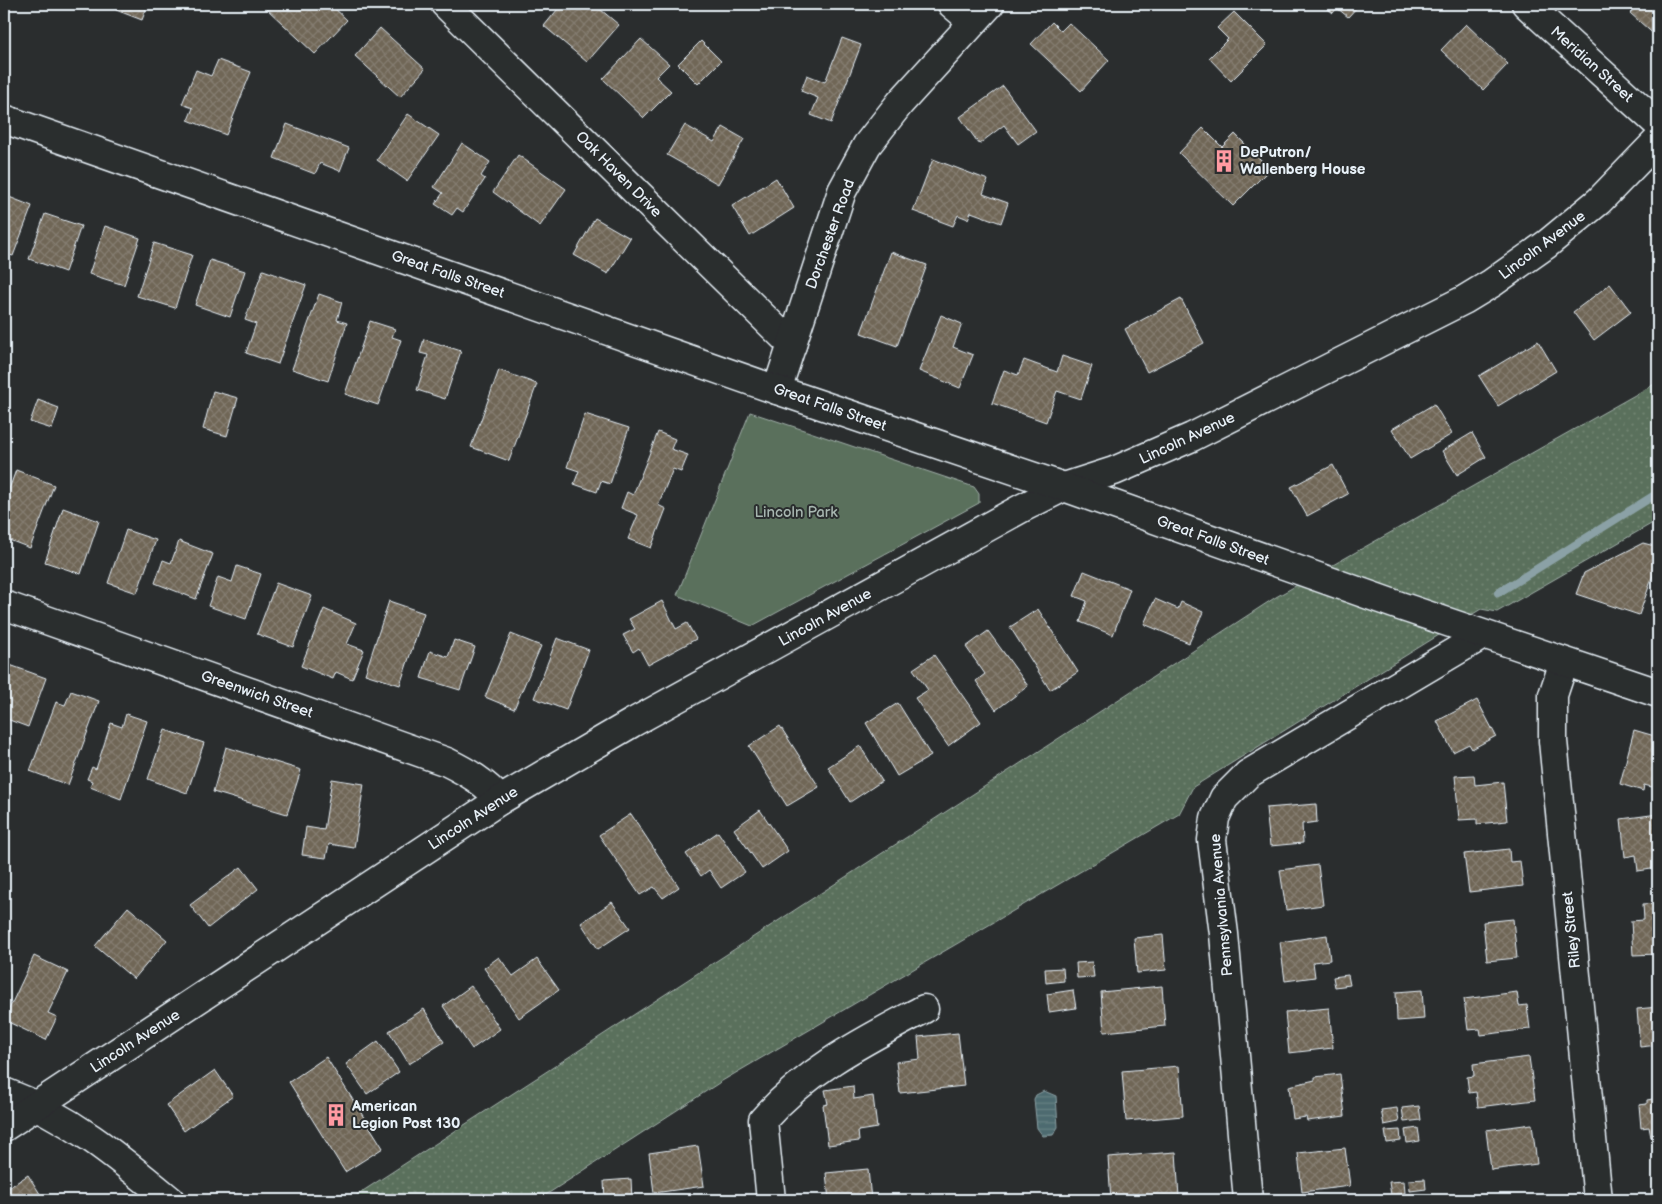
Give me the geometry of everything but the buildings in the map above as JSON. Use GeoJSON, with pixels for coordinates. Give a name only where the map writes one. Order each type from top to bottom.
{"type":"FeatureCollection","features":[{"type":"Feature","properties":{"kind":"street","name":"Oak Haven Drive"},"geometry":{"type":"LineString","coordinates":[[446,4],[792,345]]}},
{"type":"Feature","properties":{"kind":"street"},"geometry":{"type":"LineString","coordinates":[[952,4],[982,13]]}},
{"type":"Feature","properties":{"kind":"street","name":"Meridian Street"},"geometry":{"type":"LineString","coordinates":[[1526,4],[1658,124]]}},
{"type":"Feature","properties":{"kind":"street","name":"Dorchester Road"},"geometry":{"type":"LineString","coordinates":[[778,390],[842,191],[867,144],[900,102],[982,13]]}},
{"type":"Feature","properties":{"kind":"street","name":"Great Falls Street"},"geometry":{"type":"LineString","coordinates":[[4,119],[778,390],[1064,487],[1564,662],[1658,692]]}},
{"type":"Feature","properties":{"kind":"street","name":"Lincoln Avenue"},"geometry":{"type":"LineString","coordinates":[[4,1127],[500,800],[624,727],[1064,487],[1114,471],[1192,437],[1464,300],[1520,264],[1599,201],[1658,140]]}},
{"type":"Feature","properties":{"kind":"street","name":"Greenwich Street"},"geometry":{"type":"LineString","coordinates":[[4,605],[446,762],[479,779],[500,800]]}},
{"type":"Feature","properties":{"kind":"street","name":"Pennsylvania Avenue"},"geometry":{"type":"LineString","coordinates":[[1248,1200],[1224,934],[1212,840],[1215,818],[1224,798],[1248,774],[1483,634]]}},
{"type":"Feature","properties":{"kind":"street","name":"Riley Street"},"geometry":{"type":"LineString","coordinates":[[1564,662],[1553,695],[1553,741],[1598,1200]]}},
{"type":"Feature","properties":{"kind":"street"},"geometry":{"type":"LineString","coordinates":[[771,1200],[764,1120],[785,1095],[846,1050],[924,1009]]}},
{"type":"Feature","properties":{"kind":"street"},"geometry":{"type":"LineString","coordinates":[[4,1092],[38,1105],[85,1132],[170,1200]]}},
{"type":"Feature","properties":{"kind":"green space"},"geometry":{"type":"Polygon","coordinates":[[[1658,382],[1658,520],[1497,612],[1481,609],[1193,787],[1179,814],[722,1081],[538,1200],[349,1200],[1276,597],[1658,382]]]}},
{"type":"Feature","properties":{"kind":"green space","name":"Lincoln Park"},"geometry":{"type":"Polygon","coordinates":[[[750,412],[974,487],[979,494],[979,503],[752,626],[677,595],[750,412]]]}},
{"type":"Feature","properties":{"kind":"water"},"geometry":{"type":"Polygon","coordinates":[[[1044,1091],[1056,1096],[1058,1127],[1053,1135],[1043,1136],[1037,1128],[1034,1099],[1036,1095],[1044,1091]]]}},
{"type":"Feature","properties":{"kind":"waterway"},"geometry":{"type":"LineString","coordinates":[[1498,593],[1658,493]]}},
{"type":"Feature","properties":{"kind":"place","name":"DePutron/ Wallenberg House"},"geometry":{"type":"Point","coordinates":[1224,161]}},
{"type":"Feature","properties":{"kind":"place","name":"American Legion Post 130"},"geometry":{"type":"Point","coordinates":[336,1115]}}]}
